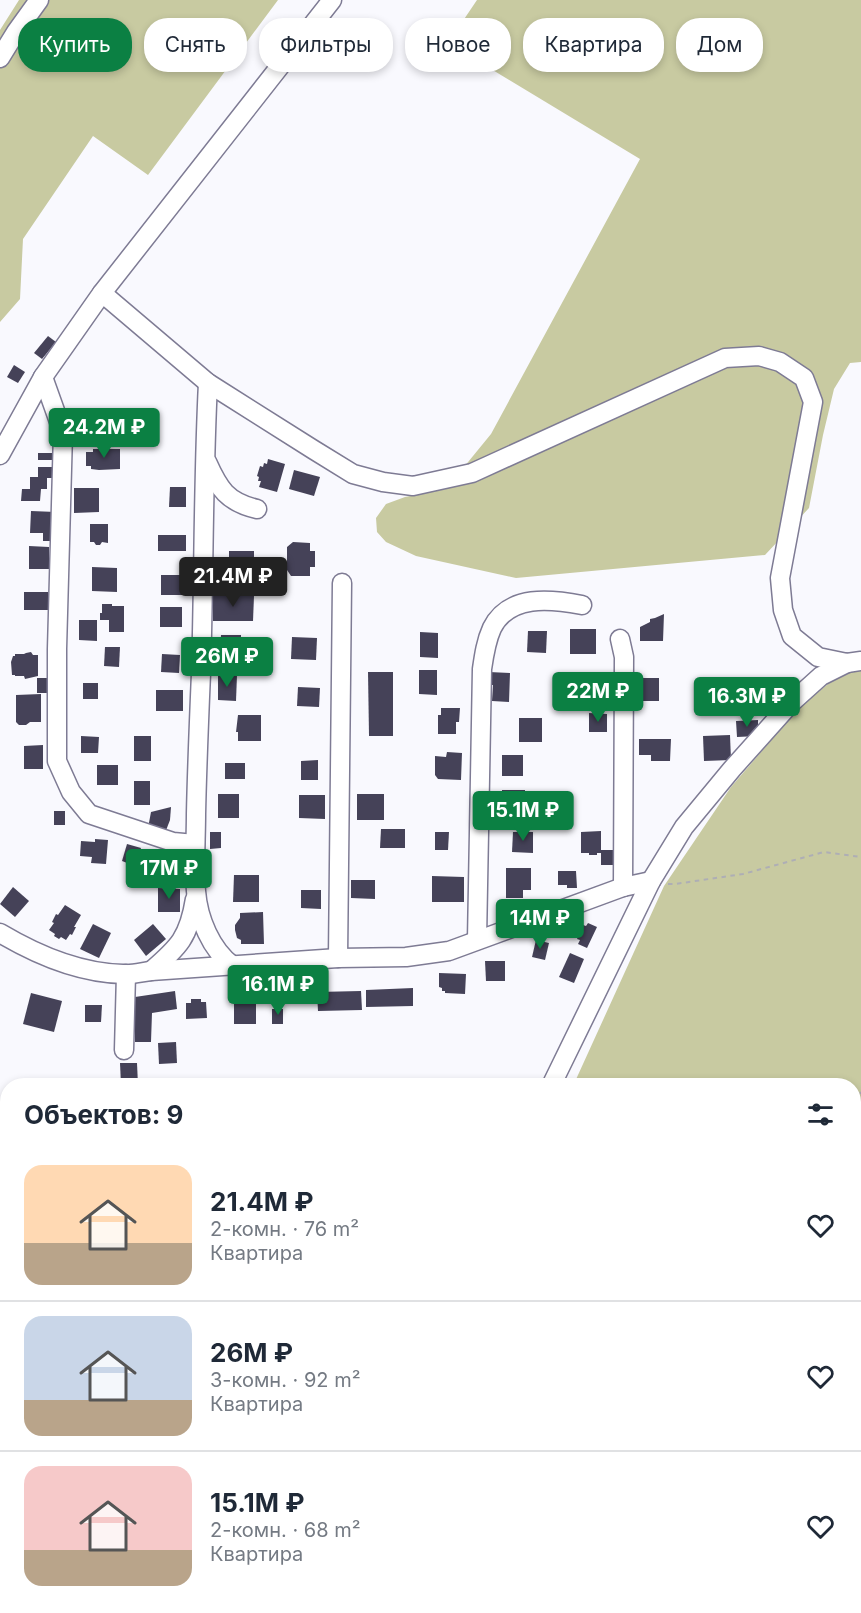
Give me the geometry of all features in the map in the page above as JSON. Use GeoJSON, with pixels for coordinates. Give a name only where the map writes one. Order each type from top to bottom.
{"type":"FeatureCollection","features":[{"type":"Feature","properties":{"kind":"street"},"geometry":{"type":"LineString","coordinates":[[0,58],[39,0]]}},
{"type":"Feature","properties":{"kind":"street"},"geometry":{"type":"LineString","coordinates":[[0,455],[43,377],[102,293],[332,0]]}},
{"type":"Feature","properties":{"kind":"street"},"geometry":{"type":"LineString","coordinates":[[102,293],[208,383],[353,474],[383,482],[412,486],[472,473],[725,358],[759,356],[780,362],[804,378],[813,402],[780,579],[783,609],[792,636],[818,657],[854,662]]}},
{"type":"Feature","properties":{"kind":"street"},"geometry":{"type":"LineString","coordinates":[[43,377],[63,433],[57,649],[57,761],[71,792],[89,814],[173,842],[195,844]]}},
{"type":"Feature","properties":{"kind":"street"},"geometry":{"type":"LineString","coordinates":[[208,383],[204,454],[204,570],[195,844],[196,891],[200,916],[211,939],[224,960],[233,966]]}},
{"type":"Feature","properties":{"kind":"street"},"geometry":{"type":"LineString","coordinates":[[204,454],[217,483],[227,494],[243,506],[257,509]]}},
{"type":"Feature","properties":{"kind":"street"},"geometry":{"type":"LineString","coordinates":[[338,958],[342,583]]}},
{"type":"Feature","properties":{"kind":"street"},"geometry":{"type":"LineString","coordinates":[[477,940],[482,669],[485,648],[493,626],[507,610],[524,603],[541,600],[582,604]]}},
{"type":"Feature","properties":{"kind":"street"},"geometry":{"type":"LineString","coordinates":[[620,639],[624,657],[624,887]]}},
{"type":"Feature","properties":{"kind":"street"},"geometry":{"type":"LineString","coordinates":[[555,1078],[651,881],[684,828],[739,761],[791,704],[821,676],[854,662]]}},
{"type":"Feature","properties":{"kind":"street"},"geometry":{"type":"LineString","coordinates":[[0,933],[47,957],[81,969],[126,974],[338,958],[406,957],[449,951],[624,887],[651,881]]}},
{"type":"Feature","properties":{"kind":"street"},"geometry":{"type":"LineString","coordinates":[[151,971],[178,947],[187,932],[192,918],[196,891]]}},
{"type":"Feature","properties":{"kind":"street"},"geometry":{"type":"LineString","coordinates":[[124,1050],[126,974]]}},
{"type":"Feature","properties":{"kind":"path"},"geometry":{"type":"LineString","coordinates":[[651,881],[675,884],[743,874],[824,852],[861,857]]}},
{"type":"Feature","properties":{"kind":"green space"},"geometry":{"type":"Polygon","coordinates":[[[19,0],[278,0],[265,18],[259,18],[259,26],[247,42],[247,18],[144,18],[144,72],[225,72],[148,175],[93,136],[23,239],[20,299],[0,322],[0,30],[19,0]]]}},
{"type":"Feature","properties":{"kind":"green space"},"geometry":{"type":"Polygon","coordinates":[[[477,0],[861,0],[861,362],[850,363],[834,389],[809,508],[765,555],[516,578],[416,556],[386,542],[377,532],[376,518],[386,504],[405,497],[446,489],[491,434],[640,159],[496,72],[511,72],[511,18],[465,18],[477,0]]]}},
{"type":"Feature","properties":{"kind":"green space"},"geometry":{"type":"Polygon","coordinates":[[[861,662],[861,1078],[577,1078],[664,886],[731,787],[798,709],[835,678],[861,662]]]}},
{"type":"Feature","properties":{"kind":"building"},"geometry":{"type":"Polygon","coordinates":[[[48,336],[56,342],[42,359],[34,353],[48,336]]]}},
{"type":"Feature","properties":{"kind":"building"},"geometry":{"type":"Polygon","coordinates":[[[14,365],[25,372],[18,383],[7,377],[14,365]]]}},
{"type":"Feature","properties":{"kind":"building"},"geometry":{"type":"Polygon","coordinates":[[[111,408],[130,412],[127,428],[108,425],[111,408]]]}},
{"type":"Feature","properties":{"kind":"building"},"geometry":{"type":"Polygon","coordinates":[[[100,445],[109,445],[109,449],[120,449],[120,469],[99,470],[86,466],[86,452],[100,449],[100,445]]]}},
{"type":"Feature","properties":{"kind":"building"},"geometry":{"type":"Polygon","coordinates":[[[38,453],[54,453],[54,460],[38,460],[38,453]]]}},
{"type":"Feature","properties":{"kind":"building"},"geometry":{"type":"Polygon","coordinates":[[[268,459],[285,464],[277,492],[259,487],[261,481],[258,481],[257,476],[260,466],[267,464],[268,459]]]}},
{"type":"Feature","properties":{"kind":"building"},"geometry":{"type":"Polygon","coordinates":[[[38,467],[56,467],[56,478],[47,478],[47,489],[41,489],[40,501],[21,501],[22,489],[30,489],[30,477],[38,477],[38,467]]]}},
{"type":"Feature","properties":{"kind":"building"},"geometry":{"type":"Polygon","coordinates":[[[294,470],[320,477],[314,496],[289,489],[294,470]]]}},
{"type":"Feature","properties":{"kind":"building"},"geometry":{"type":"Polygon","coordinates":[[[170,487],[186,487],[186,507],[169,507],[170,487]]]}},
{"type":"Feature","properties":{"kind":"building"},"geometry":{"type":"Polygon","coordinates":[[[74,488],[99,488],[99,512],[74,513],[74,488]]]}},
{"type":"Feature","properties":{"kind":"building"},"geometry":{"type":"Polygon","coordinates":[[[31,511],[56,512],[55,541],[43,541],[43,533],[30,533],[31,511]]]}},
{"type":"Feature","properties":{"kind":"building"},"geometry":{"type":"Polygon","coordinates":[[[90,524],[108,524],[108,543],[102,542],[96,545],[90,542],[90,524]]]}},
{"type":"Feature","properties":{"kind":"building"},"geometry":{"type":"Polygon","coordinates":[[[158,535],[186,535],[186,551],[158,551],[158,535]]]}},
{"type":"Feature","properties":{"kind":"building"},"geometry":{"type":"Polygon","coordinates":[[[293,542],[310,543],[310,551],[315,551],[315,567],[310,567],[310,576],[291,576],[287,570],[287,547],[293,542]]]}},
{"type":"Feature","properties":{"kind":"building"},"geometry":{"type":"Polygon","coordinates":[[[29,546],[49,547],[49,569],[29,569],[29,546]]]}},
{"type":"Feature","properties":{"kind":"building"},"geometry":{"type":"Polygon","coordinates":[[[229,551],[254,551],[254,582],[229,582],[229,551]]]}},
{"type":"Feature","properties":{"kind":"building"},"geometry":{"type":"Polygon","coordinates":[[[92,567],[117,568],[117,592],[92,591],[92,567]]]}},
{"type":"Feature","properties":{"kind":"building"},"geometry":{"type":"Polygon","coordinates":[[[161,575],[182,575],[182,595],[161,595],[161,575]]]}},
{"type":"Feature","properties":{"kind":"building"},"geometry":{"type":"Polygon","coordinates":[[[24,592],[48,592],[48,610],[24,610],[24,592]]]}},
{"type":"Feature","properties":{"kind":"building"},"geometry":{"type":"Polygon","coordinates":[[[213,596],[254,596],[253,621],[213,621],[213,596]]]}},
{"type":"Feature","properties":{"kind":"building"},"geometry":{"type":"Polygon","coordinates":[[[102,604],[124,606],[124,632],[109,632],[109,620],[100,620],[102,604]]]}},
{"type":"Feature","properties":{"kind":"building"},"geometry":{"type":"Polygon","coordinates":[[[160,607],[182,607],[182,627],[160,627],[160,607]]]}},
{"type":"Feature","properties":{"kind":"building"},"geometry":{"type":"Polygon","coordinates":[[[664,614],[663,641],[640,641],[640,627],[650,622],[650,619],[664,614]]]}},
{"type":"Feature","properties":{"kind":"building"},"geometry":{"type":"Polygon","coordinates":[[[79,620],[97,620],[97,641],[79,640],[79,620]]]}},
{"type":"Feature","properties":{"kind":"building"},"geometry":{"type":"Polygon","coordinates":[[[570,629],[596,629],[596,654],[570,654],[570,629]]]}},
{"type":"Feature","properties":{"kind":"building"},"geometry":{"type":"Polygon","coordinates":[[[528,631],[547,631],[546,653],[527,652],[528,631]]]}},
{"type":"Feature","properties":{"kind":"building"},"geometry":{"type":"Polygon","coordinates":[[[420,632],[438,633],[438,658],[420,657],[420,632]]]}},
{"type":"Feature","properties":{"kind":"building"},"geometry":{"type":"Polygon","coordinates":[[[221,635],[241,635],[241,655],[220,654],[221,635]]]}},
{"type":"Feature","properties":{"kind":"building"},"geometry":{"type":"Polygon","coordinates":[[[292,637],[317,638],[316,660],[291,659],[292,637]]]}},
{"type":"Feature","properties":{"kind":"building"},"geometry":{"type":"Polygon","coordinates":[[[105,647],[120,647],[119,667],[104,666],[105,647]]]}},
{"type":"Feature","properties":{"kind":"building"},"geometry":{"type":"Polygon","coordinates":[[[31,652],[33,655],[38,655],[38,676],[25,679],[24,676],[12,675],[13,656],[31,652]]]}},
{"type":"Feature","properties":{"kind":"building"},"geometry":{"type":"Polygon","coordinates":[[[162,654],[180,655],[179,673],[161,672],[162,654]]]}},
{"type":"Feature","properties":{"kind":"building"},"geometry":{"type":"Polygon","coordinates":[[[419,670],[437,670],[437,695],[419,694],[419,670]]]}},
{"type":"Feature","properties":{"kind":"building"},"geometry":{"type":"Polygon","coordinates":[[[368,672],[393,672],[393,736],[369,736],[368,672]]]}},
{"type":"Feature","properties":{"kind":"building"},"geometry":{"type":"Polygon","coordinates":[[[489,672],[510,673],[509,702],[492,701],[493,685],[488,685],[489,672]]]}},
{"type":"Feature","properties":{"kind":"building"},"geometry":{"type":"Polygon","coordinates":[[[218,675],[237,675],[236,701],[218,700],[218,675]]]}},
{"type":"Feature","properties":{"kind":"building"},"geometry":{"type":"Polygon","coordinates":[[[37,678],[49,678],[49,693],[37,693],[37,678]]]}},
{"type":"Feature","properties":{"kind":"building"},"geometry":{"type":"Polygon","coordinates":[[[636,678],[659,678],[659,701],[636,701],[636,678]]]}},
{"type":"Feature","properties":{"kind":"building"},"geometry":{"type":"Polygon","coordinates":[[[592,679],[610,679],[610,698],[592,698],[592,679]]]}},
{"type":"Feature","properties":{"kind":"building"},"geometry":{"type":"Polygon","coordinates":[[[733,679],[775,680],[775,708],[733,707],[733,679]]]}},
{"type":"Feature","properties":{"kind":"building"},"geometry":{"type":"Polygon","coordinates":[[[83,683],[98,683],[98,699],[83,699],[83,683]]]}},
{"type":"Feature","properties":{"kind":"building"},"geometry":{"type":"Polygon","coordinates":[[[298,687],[320,688],[319,707],[297,706],[298,687]]]}},
{"type":"Feature","properties":{"kind":"building"},"geometry":{"type":"Polygon","coordinates":[[[156,690],[183,690],[183,711],[156,711],[156,690]]]}},
{"type":"Feature","properties":{"kind":"building"},"geometry":{"type":"Polygon","coordinates":[[[41,694],[41,722],[19,725],[16,722],[16,695],[41,694]]]}},
{"type":"Feature","properties":{"kind":"building"},"geometry":{"type":"Polygon","coordinates":[[[441,708],[460,708],[459,722],[456,722],[456,734],[438,734],[438,715],[441,715],[441,708]]]}},
{"type":"Feature","properties":{"kind":"building"},"geometry":{"type":"Polygon","coordinates":[[[589,713],[607,714],[607,732],[589,732],[589,713]]]}},
{"type":"Feature","properties":{"kind":"building"},"geometry":{"type":"Polygon","coordinates":[[[238,715],[261,715],[261,741],[238,741],[238,732],[236,732],[238,715]]]}},
{"type":"Feature","properties":{"kind":"building"},"geometry":{"type":"Polygon","coordinates":[[[519,718],[542,718],[542,742],[519,742],[519,718]]]}},
{"type":"Feature","properties":{"kind":"building"},"geometry":{"type":"Polygon","coordinates":[[[758,720],[758,736],[737,737],[736,721],[758,720]]]}},
{"type":"Feature","properties":{"kind":"building"},"geometry":{"type":"Polygon","coordinates":[[[730,735],[731,760],[704,761],[703,736],[730,735]]]}},
{"type":"Feature","properties":{"kind":"building"},"geometry":{"type":"Polygon","coordinates":[[[81,736],[99,737],[98,753],[81,753],[81,736]]]}},
{"type":"Feature","properties":{"kind":"building"},"geometry":{"type":"Polygon","coordinates":[[[134,736],[151,736],[151,761],[134,761],[134,736]]]}},
{"type":"Feature","properties":{"kind":"building"},"geometry":{"type":"Polygon","coordinates":[[[639,739],[671,739],[670,761],[651,761],[651,755],[639,755],[639,739]]]}},
{"type":"Feature","properties":{"kind":"building"},"geometry":{"type":"Polygon","coordinates":[[[43,745],[43,769],[24,769],[24,746],[43,745]]]}},
{"type":"Feature","properties":{"kind":"building"},"geometry":{"type":"Polygon","coordinates":[[[447,752],[462,753],[461,780],[438,779],[435,775],[435,756],[446,757],[447,752]]]}},
{"type":"Feature","properties":{"kind":"building"},"geometry":{"type":"Polygon","coordinates":[[[502,755],[523,755],[523,776],[502,776],[502,755]]]}},
{"type":"Feature","properties":{"kind":"building"},"geometry":{"type":"Polygon","coordinates":[[[318,760],[318,780],[301,780],[301,761],[318,760]]]}},
{"type":"Feature","properties":{"kind":"building"},"geometry":{"type":"Polygon","coordinates":[[[225,763],[245,763],[245,779],[225,779],[225,763]]]}},
{"type":"Feature","properties":{"kind":"building"},"geometry":{"type":"Polygon","coordinates":[[[97,765],[118,765],[118,785],[97,785],[97,765]]]}},
{"type":"Feature","properties":{"kind":"building"},"geometry":{"type":"Polygon","coordinates":[[[134,781],[150,781],[150,805],[134,805],[134,781]]]}},
{"type":"Feature","properties":{"kind":"building"},"geometry":{"type":"Polygon","coordinates":[[[502,790],[525,790],[525,815],[502,815],[502,790]]]}},
{"type":"Feature","properties":{"kind":"building"},"geometry":{"type":"Polygon","coordinates":[[[218,794],[239,794],[239,818],[218,818],[218,794]]]}},
{"type":"Feature","properties":{"kind":"building"},"geometry":{"type":"Polygon","coordinates":[[[357,794],[384,794],[384,820],[357,820],[357,794]]]}},
{"type":"Feature","properties":{"kind":"building"},"geometry":{"type":"Polygon","coordinates":[[[299,795],[325,795],[325,819],[299,818],[299,795]]]}},
{"type":"Feature","properties":{"kind":"building"},"geometry":{"type":"Polygon","coordinates":[[[171,807],[170,820],[165,833],[148,828],[151,812],[171,807]]]}},
{"type":"Feature","properties":{"kind":"building"},"geometry":{"type":"Polygon","coordinates":[[[54,811],[65,811],[65,825],[54,825],[54,811]]]}},
{"type":"Feature","properties":{"kind":"building"},"geometry":{"type":"Polygon","coordinates":[[[381,829],[405,829],[405,848],[380,848],[381,829]]]}},
{"type":"Feature","properties":{"kind":"building"},"geometry":{"type":"Polygon","coordinates":[[[601,831],[601,850],[613,850],[613,865],[601,865],[601,853],[589,855],[589,853],[581,853],[581,832],[601,831]]]}},
{"type":"Feature","properties":{"kind":"building"},"geometry":{"type":"Polygon","coordinates":[[[210,832],[221,832],[221,848],[210,849],[210,832]]]}},
{"type":"Feature","properties":{"kind":"building"},"geometry":{"type":"Polygon","coordinates":[[[435,832],[449,832],[448,850],[435,850],[435,832]]]}},
{"type":"Feature","properties":{"kind":"building"},"geometry":{"type":"Polygon","coordinates":[[[513,832],[533,832],[533,853],[512,852],[513,832]]]}},
{"type":"Feature","properties":{"kind":"building"},"geometry":{"type":"Polygon","coordinates":[[[95,839],[108,840],[106,864],[91,863],[92,857],[80,856],[81,841],[95,842],[95,839]]]}},
{"type":"Feature","properties":{"kind":"building"},"geometry":{"type":"Polygon","coordinates":[[[127,844],[141,848],[135,866],[122,861],[127,844]]]}},
{"type":"Feature","properties":{"kind":"building"},"geometry":{"type":"Polygon","coordinates":[[[158,857],[170,859],[167,876],[155,874],[158,857]]]}},
{"type":"Feature","properties":{"kind":"building"},"geometry":{"type":"Polygon","coordinates":[[[506,868],[531,868],[531,890],[523,890],[523,898],[506,898],[506,868]]]}},
{"type":"Feature","properties":{"kind":"building"},"geometry":{"type":"Polygon","coordinates":[[[558,871],[576,871],[577,888],[558,885],[558,871]]]}},
{"type":"Feature","properties":{"kind":"building"},"geometry":{"type":"Polygon","coordinates":[[[234,875],[259,875],[259,902],[233,902],[234,875]]]}},
{"type":"Feature","properties":{"kind":"building"},"geometry":{"type":"Polygon","coordinates":[[[432,876],[464,877],[464,902],[432,902],[432,876]]]}},
{"type":"Feature","properties":{"kind":"building"},"geometry":{"type":"Polygon","coordinates":[[[351,880],[375,880],[375,899],[351,898],[351,880]]]}},
{"type":"Feature","properties":{"kind":"building"},"geometry":{"type":"Polygon","coordinates":[[[13,887],[29,901],[15,917],[0,904],[13,887]]]}},
{"type":"Feature","properties":{"kind":"building"},"geometry":{"type":"Polygon","coordinates":[[[158,888],[180,889],[180,912],[158,912],[158,888]]]}},
{"type":"Feature","properties":{"kind":"building"},"geometry":{"type":"Polygon","coordinates":[[[301,890],[321,890],[321,909],[301,908],[301,890]]]}},
{"type":"Feature","properties":{"kind":"building"},"geometry":{"type":"Polygon","coordinates":[[[65,905],[81,915],[72,935],[70,934],[66,940],[61,937],[59,939],[49,930],[56,914],[58,915],[65,905]]]}},
{"type":"Feature","properties":{"kind":"building"},"geometry":{"type":"Polygon","coordinates":[[[263,912],[264,944],[241,944],[235,930],[240,913],[263,912]]]}},
{"type":"Feature","properties":{"kind":"building"},"geometry":{"type":"Polygon","coordinates":[[[588,923],[597,927],[587,948],[578,944],[580,940],[577,939],[583,925],[586,926],[588,923]]]}},
{"type":"Feature","properties":{"kind":"building"},"geometry":{"type":"Polygon","coordinates":[[[93,924],[111,933],[99,958],[80,949],[93,924]]]}},
{"type":"Feature","properties":{"kind":"building"},"geometry":{"type":"Polygon","coordinates":[[[153,924],[166,939],[146,956],[134,940],[153,924]]]}},
{"type":"Feature","properties":{"kind":"building"},"geometry":{"type":"Polygon","coordinates":[[[536,940],[549,943],[545,960],[532,957],[536,940]]]}},
{"type":"Feature","properties":{"kind":"building"},"geometry":{"type":"Polygon","coordinates":[[[570,953],[584,959],[574,983],[559,977],[570,953]]]}},
{"type":"Feature","properties":{"kind":"building"},"geometry":{"type":"Polygon","coordinates":[[[485,961],[505,961],[505,981],[486,981],[485,961]]]}},
{"type":"Feature","properties":{"kind":"building"},"geometry":{"type":"Polygon","coordinates":[[[439,973],[466,974],[465,994],[442,991],[439,987],[439,973]]]}},
{"type":"Feature","properties":{"kind":"building"},"geometry":{"type":"Polygon","coordinates":[[[413,988],[413,1006],[366,1007],[366,990],[413,988]]]}},
{"type":"Feature","properties":{"kind":"building"},"geometry":{"type":"Polygon","coordinates":[[[234,990],[256,990],[256,1024],[234,1024],[234,990]]]}},
{"type":"Feature","properties":{"kind":"building"},"geometry":{"type":"Polygon","coordinates":[[[175,991],[177,1009],[152,1013],[151,1042],[135,1042],[135,997],[175,991]]]}},
{"type":"Feature","properties":{"kind":"building"},"geometry":{"type":"Polygon","coordinates":[[[361,991],[362,1010],[318,1011],[317,992],[361,991]]]}},
{"type":"Feature","properties":{"kind":"building"},"geometry":{"type":"Polygon","coordinates":[[[31,993],[62,1001],[54,1032],[23,1024],[31,993]]]}},
{"type":"Feature","properties":{"kind":"building"},"geometry":{"type":"Polygon","coordinates":[[[191,999],[201,999],[201,1002],[206,1002],[207,1018],[186,1019],[186,1003],[191,1003],[191,999]]]}},
{"type":"Feature","properties":{"kind":"building"},"geometry":{"type":"Polygon","coordinates":[[[85,1005],[102,1005],[101,1022],[85,1022],[85,1005]]]}},
{"type":"Feature","properties":{"kind":"building"},"geometry":{"type":"Polygon","coordinates":[[[272,1009],[283,1009],[283,1024],[272,1024],[272,1009]]]}},
{"type":"Feature","properties":{"kind":"building"},"geometry":{"type":"Polygon","coordinates":[[[176,1042],[177,1063],[159,1064],[158,1043],[176,1042]]]}},
{"type":"Feature","properties":{"kind":"building"},"geometry":{"type":"Polygon","coordinates":[[[120,1063],[137,1063],[138,1078],[121,1078],[120,1063]]]}}]}
